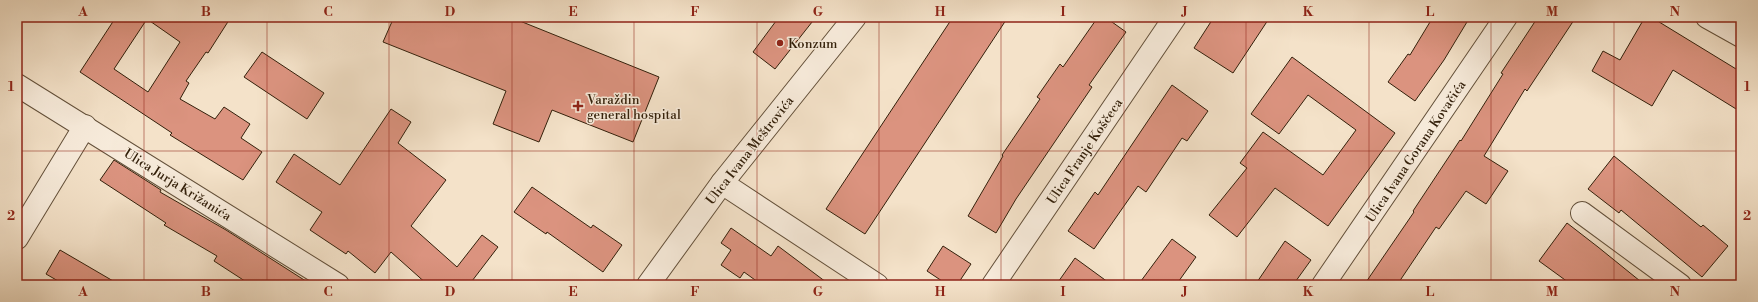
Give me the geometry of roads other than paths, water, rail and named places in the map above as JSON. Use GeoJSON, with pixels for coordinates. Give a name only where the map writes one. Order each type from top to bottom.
{"type":"FeatureCollection","features":[{"type":"Feature","properties":{"kind":"street","name":"Ulica Ivana Meštrovića"},"geometry":{"type":"LineString","coordinates":[[648,285],[722,183],[855,17]]}},
{"type":"Feature","properties":{"kind":"street","name":"Ulica Franje Koščeca"},"geometry":{"type":"LineString","coordinates":[[993,285],[1175,17]]}},
{"type":"Feature","properties":{"kind":"street","name":"Ulica Ivana Gorana Kovačića"},"geometry":{"type":"LineString","coordinates":[[1324,285],[1506,17]]}},
{"type":"Feature","properties":{"kind":"street"},"geometry":{"type":"LineString","coordinates":[[1707,17],[1741,36]]}},
{"type":"Feature","properties":{"kind":"street","name":"Ulica Jurja Križanića"},"geometry":{"type":"LineString","coordinates":[[17,85],[338,285]]}},
{"type":"Feature","properties":{"kind":"street"},"geometry":{"type":"LineString","coordinates":[[17,238],[85,126]]}},
{"type":"Feature","properties":{"kind":"street"},"geometry":{"type":"LineString","coordinates":[[722,183],[877,285]]}},
{"type":"Feature","properties":{"kind":"street"},"geometry":{"type":"LineString","coordinates":[[1582,213],[1680,285]]}},
{"type":"Feature","properties":{"kind":"place","name":"Konzum"},"geometry":{"type":"Point","coordinates":[780,43]}},
{"type":"Feature","properties":{"kind":"place","name":"Varaždin general hospital"},"geometry":{"type":"Point","coordinates":[578,106]}}]}
